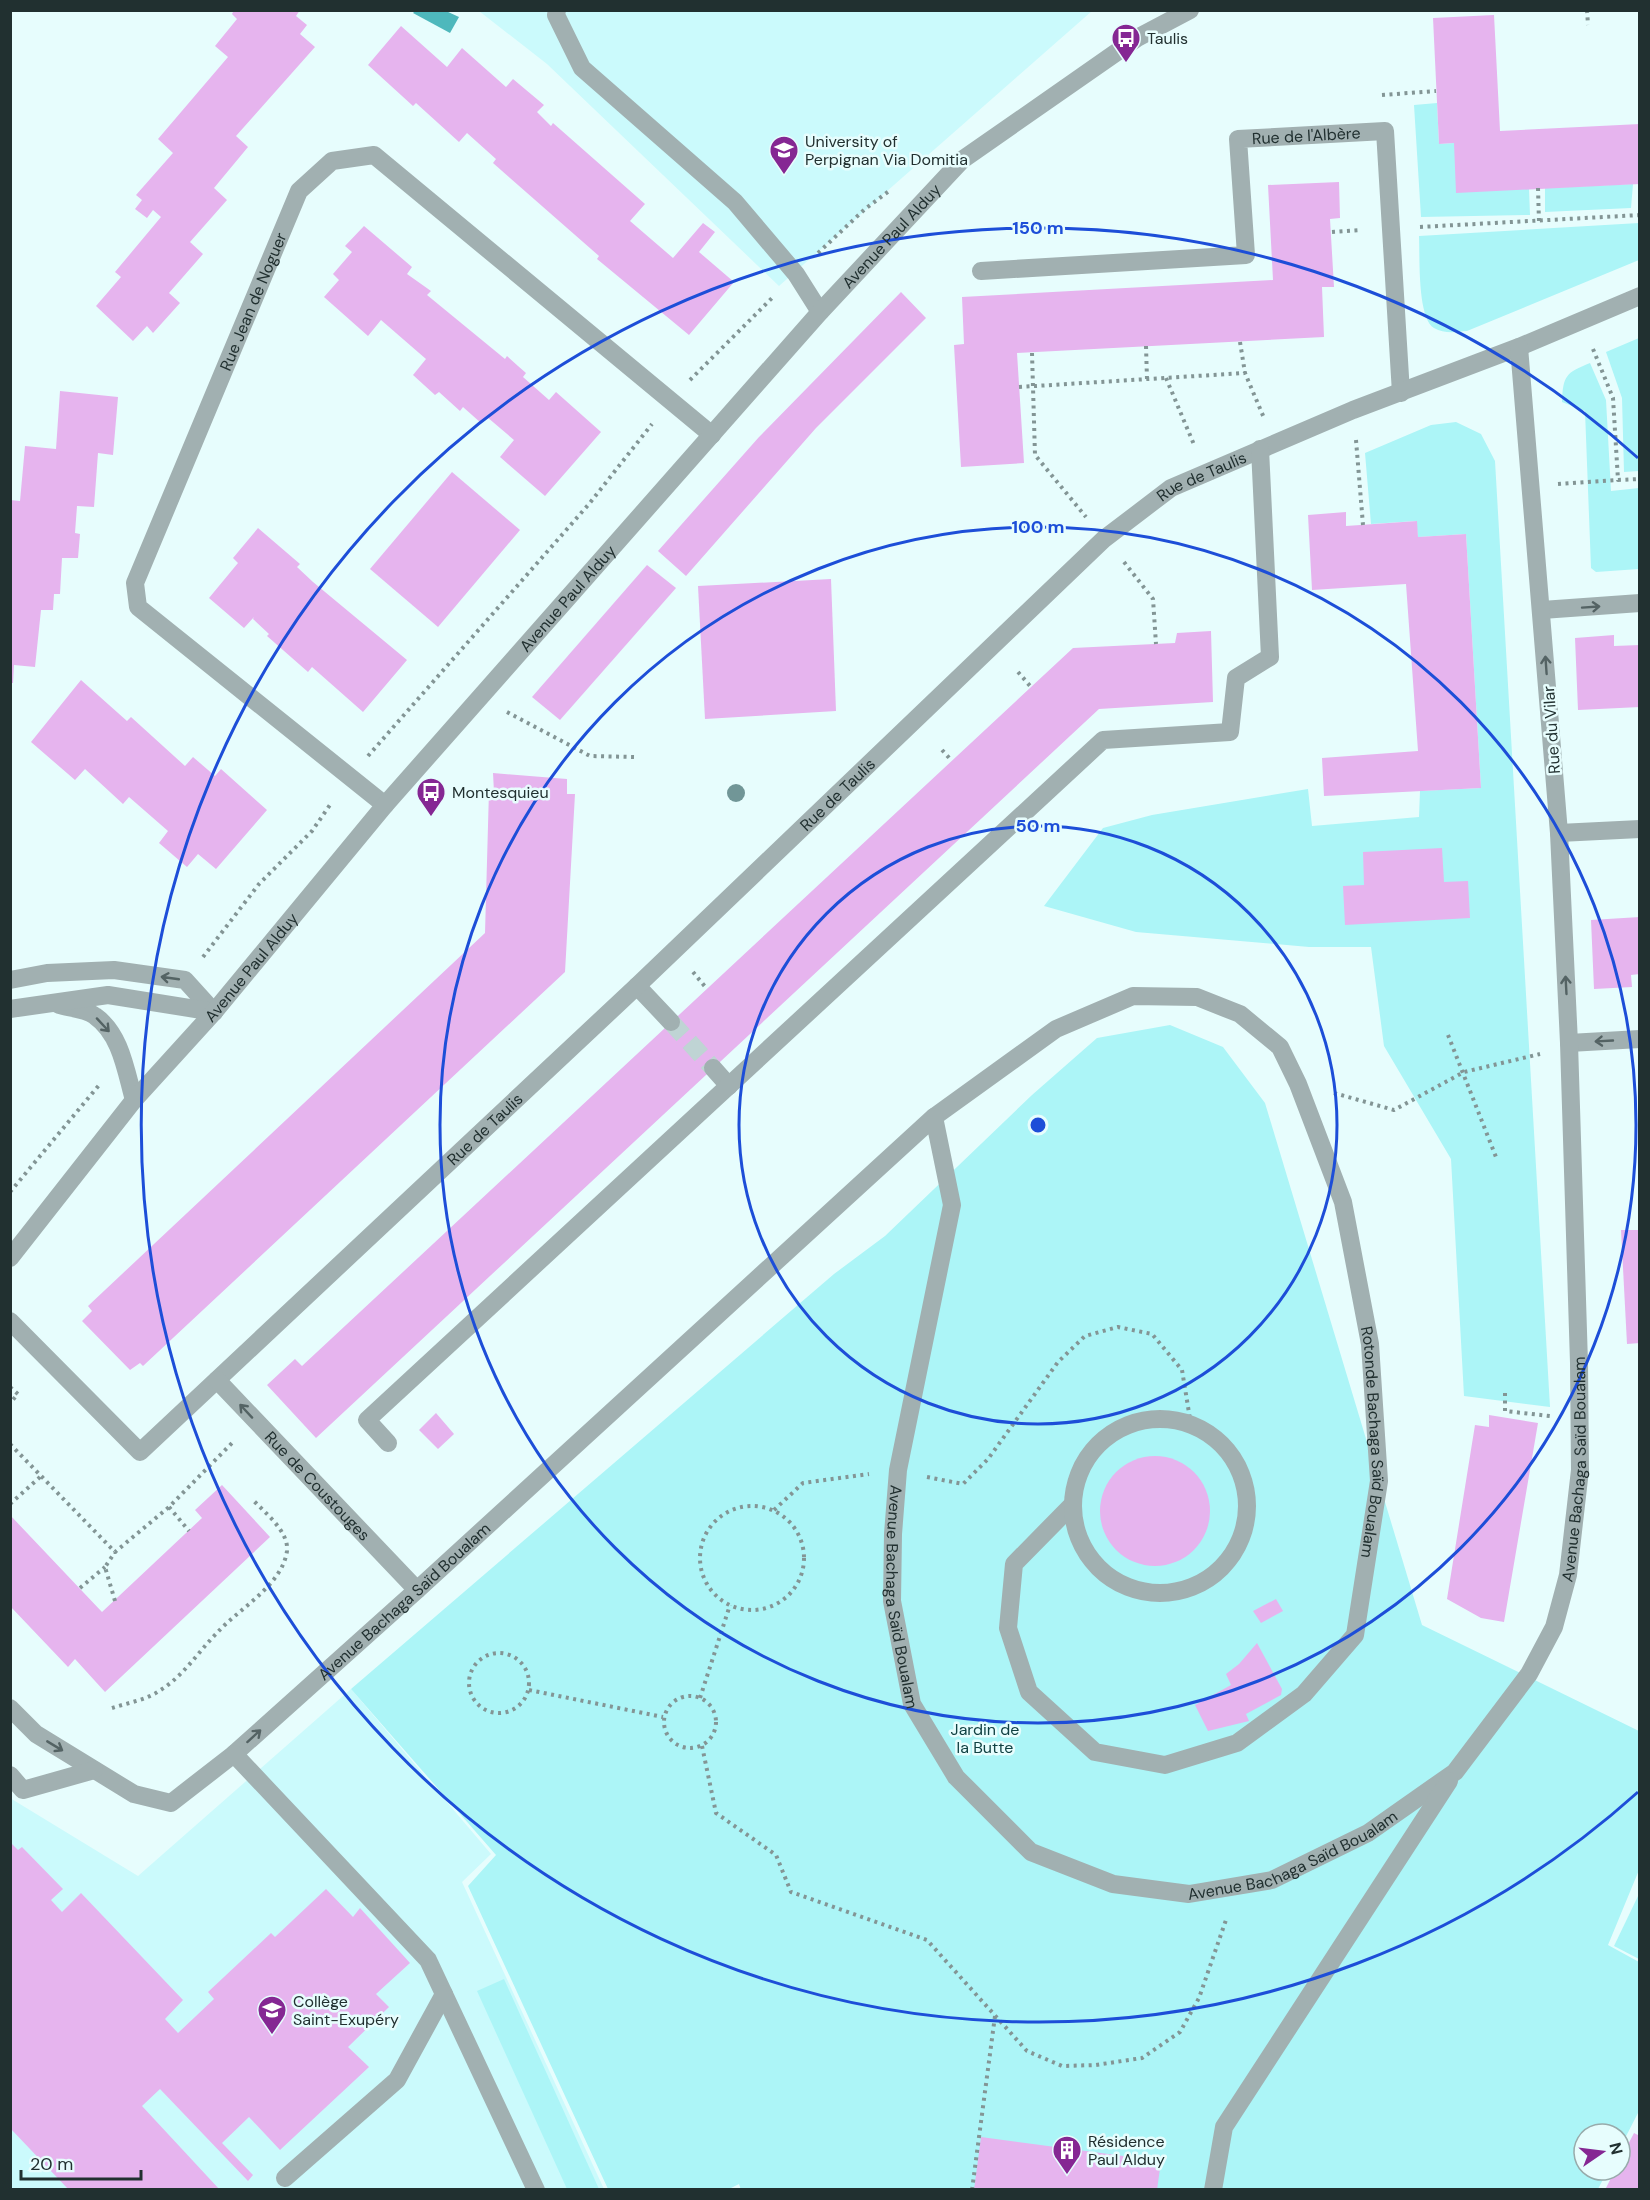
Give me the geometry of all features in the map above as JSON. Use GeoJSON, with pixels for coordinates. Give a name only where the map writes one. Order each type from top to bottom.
{"type":"FeatureCollection","features":[{"type":"Feature","properties":{"kind":"street"},"geometry":{"type":"LineString","coordinates":[[557,10],[556,15],[582,68],[735,202],[796,274],[820,312]]}},
{"type":"Feature","properties":{"kind":"street","name":"Avenue Paul Alduy"},"geometry":{"type":"LineString","coordinates":[[10,1258],[134,1100],[214,1012],[385,805],[820,312],[962,160],[1166,16],[1190,10]]}},
{"type":"Feature","properties":{"kind":"street","name":"Rue de l'Albère"},"geometry":{"type":"LineString","coordinates":[[981,271],[1246,255],[1238,139],[1385,131],[1401,393]]}},
{"type":"Feature","properties":{"kind":"street","name":"Rue Jean de Noguer"},"geometry":{"type":"LineString","coordinates":[[385,805],[138,607],[135,583],[299,191],[332,161],[374,155],[712,435]]}},
{"type":"Feature","properties":{"kind":"street","name":"Rue de Taulis"},"geometry":{"type":"LineString","coordinates":[[10,1321],[140,1452],[637,986],[1104,539],[1171,488],[1206,472],[1353,410],[1519,347],[1640,296]]}},
{"type":"Feature","properties":{"kind":"street","name":"Rue du Vilar"},"geometry":{"type":"LineString","coordinates":[[1519,347],[1559,833],[1569,1043]]}},
{"type":"Feature","properties":{"kind":"street"},"geometry":{"type":"LineString","coordinates":[[388,1443],[367,1420],[1103,740],[1230,732],[1236,678],[1270,657],[1268,446]]}},
{"type":"Feature","properties":{"kind":"street"},"geometry":{"type":"LineString","coordinates":[[1542,610],[1640,603]]}},
{"type":"Feature","properties":{"kind":"street"},"geometry":{"type":"LineString","coordinates":[[1559,833],[1640,829]]}},
{"type":"Feature","properties":{"kind":"street"},"geometry":{"type":"LineString","coordinates":[[10,980],[47,974],[114,970],[185,980],[214,1012]]}},
{"type":"Feature","properties":{"kind":"street"},"geometry":{"type":"LineString","coordinates":[[637,986],[671,1022]]}},
{"type":"Feature","properties":{"kind":"street"},"geometry":{"type":"LineString","coordinates":[[10,1009],[108,995],[214,1012]]}},
{"type":"Feature","properties":{"kind":"street","name":"Rotonde Bachaga Saïd Boualam"},"geometry":{"type":"LineString","coordinates":[[934,1117],[1056,1029],[1132,996],[1197,997],[1240,1014],[1280,1047],[1298,1084],[1343,1202],[1370,1344],[1379,1481],[1355,1635],[1304,1694],[1237,1743],[1165,1765],[1095,1752],[1029,1692],[1008,1628],[1014,1564],[1072,1505]]}},
{"type":"Feature","properties":{"kind":"street"},"geometry":{"type":"LineString","coordinates":[[51,1002],[94,1015],[112,1034],[122,1056],[134,1100]]}},
{"type":"Feature","properties":{"kind":"street"},"geometry":{"type":"LineString","coordinates":[[1569,1043],[1640,1039]]}},
{"type":"Feature","properties":{"kind":"street","name":"Avenue Bachaga Saïd Boualam"},"geometry":{"type":"LineString","coordinates":[[934,1117],[952,1205],[898,1470],[892,1534],[892,1601],[912,1704],[956,1777],[1031,1852],[1113,1884],[1189,1894],[1272,1880],[1368,1833],[1455,1772],[1529,1674],[1554,1627],[1568,1575],[1580,1470],[1569,1043]]}},
{"type":"Feature","properties":{"kind":"street"},"geometry":{"type":"LineString","coordinates":[[713,1068],[729,1086]]}},
{"type":"Feature","properties":{"kind":"street","name":"Avenue Bachaga Saïd Boualam"},"geometry":{"type":"LineString","coordinates":[[10,1708],[36,1734],[134,1794],[171,1803],[234,1754],[417,1590],[934,1117]]}},
{"type":"Feature","properties":{"kind":"street","name":"Rue de Coustouges"},"geometry":{"type":"LineString","coordinates":[[217,1380],[417,1590]]}},
{"type":"Feature","properties":{"kind":"street"},"geometry":{"type":"LineString","coordinates":[[1164,1419],[1191,1425],[1215,1439],[1234,1460],[1244,1486],[1247,1515],[1239,1544],[1222,1568],[1198,1585],[1169,1593],[1140,1592],[1112,1580],[1091,1560],[1077,1534],[1072,1505],[1077,1477],[1090,1453],[1111,1434],[1136,1422],[1164,1419]]}},
{"type":"Feature","properties":{"kind":"street"},"geometry":{"type":"LineString","coordinates":[[234,1754],[428,1960],[536,2190]]}},
{"type":"Feature","properties":{"kind":"street"},"geometry":{"type":"LineString","coordinates":[[10,1775],[23,1790],[94,1770]]}},
{"type":"Feature","properties":{"kind":"street"},"geometry":{"type":"LineString","coordinates":[[1213,2190],[1224,2127],[1455,1772]]}},
{"type":"Feature","properties":{"kind":"street"},"geometry":{"type":"LineString","coordinates":[[285,2178],[397,2080],[444,1994]]}},
{"type":"Feature","properties":{"kind":"path"},"geometry":{"type":"LineString","coordinates":[[1587,10],[1588,25]]}},
{"type":"Feature","properties":{"kind":"path"},"geometry":{"type":"LineString","coordinates":[[1383,95],[1436,92]]}},
{"type":"Feature","properties":{"kind":"path"},"geometry":{"type":"LineString","coordinates":[[185,980],[259,884],[312,831],[351,776],[589,504],[671,399],[796,274],[865,209],[894,187]]}},
{"type":"Feature","properties":{"kind":"path"},"geometry":{"type":"LineString","coordinates":[[1538,188],[1539,222]]}},
{"type":"Feature","properties":{"kind":"path"},"geometry":{"type":"LineString","coordinates":[[1332,232],[1640,215]]}},
{"type":"Feature","properties":{"kind":"path"},"geometry":{"type":"LineString","coordinates":[[1581,321],[1613,398],[1618,480]]}},
{"type":"Feature","properties":{"kind":"path"},"geometry":{"type":"LineString","coordinates":[[1240,342],[1245,373],[1268,446]]}},
{"type":"Feature","properties":{"kind":"path"},"geometry":{"type":"LineString","coordinates":[[1146,346],[1147,379]]}},
{"type":"Feature","properties":{"kind":"path"},"geometry":{"type":"LineString","coordinates":[[1032,352],[1035,455],[1153,599],[1156,644]]}},
{"type":"Feature","properties":{"kind":"path"},"geometry":{"type":"LineString","coordinates":[[1019,387],[1245,373]]}},
{"type":"Feature","properties":{"kind":"path"},"geometry":{"type":"LineString","coordinates":[[1166,378],[1206,472]]}},
{"type":"Feature","properties":{"kind":"path"},"geometry":{"type":"LineString","coordinates":[[1353,410],[1363,525]]}},
{"type":"Feature","properties":{"kind":"path"},"geometry":{"type":"LineString","coordinates":[[1531,486],[1640,479]]}},
{"type":"Feature","properties":{"kind":"path"},"geometry":{"type":"LineString","coordinates":[[1018,672],[1031,687]]}},
{"type":"Feature","properties":{"kind":"path"},"geometry":{"type":"LineString","coordinates":[[479,698],[590,756],[634,757]]}},
{"type":"Feature","properties":{"kind":"path"},"geometry":{"type":"LineString","coordinates":[[942,750],[952,761]]}},
{"type":"Feature","properties":{"kind":"path"},"geometry":{"type":"LineString","coordinates":[[698,978],[707,989]]}},
{"type":"Feature","properties":{"kind":"path"},"geometry":{"type":"LineString","coordinates":[[1448,1035],[1496,1157]]}},
{"type":"Feature","properties":{"kind":"path"},"geometry":{"type":"LineString","coordinates":[[1298,1084],[1394,1110],[1464,1072],[1535,1055],[1569,1043]]}},
{"type":"Feature","properties":{"kind":"path"},"geometry":{"type":"LineString","coordinates":[[10,1192],[122,1056]]}},
{"type":"Feature","properties":{"kind":"path"},"geometry":{"type":"LineString","coordinates":[[774,1510],[803,1483],[898,1470],[963,1484],[988,1460],[1059,1362],[1085,1336],[1118,1328],[1152,1334],[1182,1370],[1191,1425]]}},
{"type":"Feature","properties":{"kind":"path"},"geometry":{"type":"LineString","coordinates":[[10,1387],[18,1394],[10,1403]]}},
{"type":"Feature","properties":{"kind":"path"},"geometry":{"type":"LineString","coordinates":[[1505,1393],[1505,1410],[1580,1420]]}},
{"type":"Feature","properties":{"kind":"path"},"geometry":{"type":"LineString","coordinates":[[80,1588],[105,1567],[115,1552],[170,1508],[255,1420]]}},
{"type":"Feature","properties":{"kind":"path"},"geometry":{"type":"LineString","coordinates":[[10,1444],[115,1552]]}},
{"type":"Feature","properties":{"kind":"path"},"geometry":{"type":"LineString","coordinates":[[10,1504],[40,1477]]}},
{"type":"Feature","properties":{"kind":"path"},"geometry":{"type":"LineString","coordinates":[[112,1708],[157,1693],[180,1677],[231,1618],[257,1599],[282,1565],[287,1549],[280,1529],[252,1499]]}},
{"type":"Feature","properties":{"kind":"path"},"geometry":{"type":"LineString","coordinates":[[742,1506],[758,1506],[774,1510],[788,1520],[798,1533],[803,1548],[804,1565],[799,1580],[790,1594],[777,1604],[761,1610],[745,1610],[729,1605],[716,1596],[705,1583],[700,1568],[700,1551],[704,1535],[726,1512],[742,1506]]}},
{"type":"Feature","properties":{"kind":"path"},"geometry":{"type":"LineString","coordinates":[[170,1508],[189,1531]]}},
{"type":"Feature","properties":{"kind":"path"},"geometry":{"type":"LineString","coordinates":[[105,1567],[115,1601]]}},
{"type":"Feature","properties":{"kind":"path"},"geometry":{"type":"LineString","coordinates":[[700,1698],[729,1605]]}},
{"type":"Feature","properties":{"kind":"path"},"geometry":{"type":"LineString","coordinates":[[500,1652],[513,1655],[524,1664],[529,1676],[529,1690],[523,1702],[513,1710],[499,1713],[486,1710],[475,1702],[470,1689],[470,1675],[476,1663],[486,1655],[500,1652]]}},
{"type":"Feature","properties":{"kind":"path"},"geometry":{"type":"LineString","coordinates":[[529,1690],[663,1718]]}},
{"type":"Feature","properties":{"kind":"path"},"geometry":{"type":"LineString","coordinates":[[688,1695],[700,1698],[710,1704],[716,1715],[716,1727],[711,1738],[702,1746],[691,1749],[679,1747],[670,1740],[664,1729],[663,1718],[668,1707],[677,1698],[688,1695]]}},
{"type":"Feature","properties":{"kind":"path"},"geometry":{"type":"LineString","coordinates":[[702,1746],[716,1813],[776,1855],[791,1892],[927,1940],[1027,2051],[1062,2066],[1142,2058],[1180,2032],[1199,1998],[1238,1886]]}},
{"type":"Feature","properties":{"kind":"path"},"geometry":{"type":"LineString","coordinates":[[972,2190],[995,2015]]}},
{"type":"Feature","properties":{"kind":"shaded area"},"geometry":{"type":"Polygon","coordinates":[[[415,11],[446,11],[459,17],[450,33],[413,13],[415,11]]]}},
{"type":"Feature","properties":{"kind":"shaded area","name":"University of Perpignan Via Domitia"},"geometry":{"type":"Polygon","coordinates":[[[479,11],[1092,11],[779,286],[547,64],[479,11]]]}},
{"type":"Feature","properties":{"kind":"shaded area","name":"Collège Saint-Exupéry"},"geometry":{"type":"Polygon","coordinates":[[[351,1689],[491,1854],[462,1882],[604,2189],[11,2189],[10,1798],[138,1876],[351,1689]]]}},
{"type":"Feature","properties":{"kind":"green space"},"geometry":{"type":"Polygon","coordinates":[[[1437,103],[1439,144],[1454,143],[1529,189],[1530,215],[1421,217],[1414,105],[1437,103]]]}},
{"type":"Feature","properties":{"kind":"green space"},"geometry":{"type":"Polygon","coordinates":[[[1633,184],[1631,208],[1545,212],[1545,188],[1633,184]]]}},
{"type":"Feature","properties":{"kind":"green space"},"geometry":{"type":"Polygon","coordinates":[[[1639,223],[1639,260],[1467,331],[1442,331],[1434,328],[1429,322],[1422,300],[1419,236],[1639,223]]]}},
{"type":"Feature","properties":{"kind":"green space"},"geometry":{"type":"Polygon","coordinates":[[[1639,338],[1639,471],[1624,472],[1622,398],[1606,352],[1639,338]]]}},
{"type":"Feature","properties":{"kind":"green space"},"geometry":{"type":"Polygon","coordinates":[[[1590,363],[1606,400],[1611,491],[1639,488],[1639,569],[1596,572],[1591,568],[1585,411],[1562,402],[1563,386],[1567,376],[1590,363]]]}},
{"type":"Feature","properties":{"kind":"green space"},"geometry":{"type":"Polygon","coordinates":[[[1456,422],[1481,434],[1495,461],[1550,1407],[1464,1396],[1451,1159],[1384,1046],[1371,947],[1309,947],[1136,932],[1044,906],[1103,828],[1152,815],[1308,789],[1312,826],[1419,817],[1420,791],[1481,788],[1466,534],[1418,537],[1416,521],[1371,524],[1365,453],[1431,425],[1456,422]]]}},
{"type":"Feature","properties":{"kind":"green space","name":"Jardin de la Butte"},"geometry":{"type":"Polygon","coordinates":[[[1170,1025],[1223,1047],[1265,1103],[1422,1625],[1639,1731],[1639,1870],[1608,1945],[1639,1962],[1639,2111],[1632,2125],[1632,2122],[1572,2122],[1572,2182],[1602,2182],[1598,2189],[741,2190],[739,2184],[727,2190],[608,2189],[468,1886],[496,1855],[351,1689],[834,1274],[885,1236],[1032,1095],[1097,1038],[1170,1025]]]}},
{"type":"Feature","properties":{"kind":"green space"},"geometry":{"type":"Polygon","coordinates":[[[1639,1894],[1639,1959],[1614,1946],[1639,1894]]]}},
{"type":"Feature","properties":{"kind":"green space"},"geometry":{"type":"Polygon","coordinates":[[[504,1979],[599,2189],[567,2189],[477,1991],[504,1979]]]}},
{"type":"Feature","properties":{"kind":"building"},"geometry":{"type":"Polygon","coordinates":[[[234,10],[300,10],[296,16],[307,25],[300,34],[315,47],[236,136],[248,147],[214,188],[227,200],[190,242],[203,254],[169,293],[180,303],[153,333],[147,326],[133,341],[96,306],[121,277],[115,272],[161,217],[153,210],[147,218],[135,209],[142,200],[136,195],[173,153],[158,139],[228,57],[215,46],[237,19],[232,14],[234,10]]]}},
{"type":"Feature","properties":{"kind":"building"},"geometry":{"type":"Polygon","coordinates":[[[1494,15],[1500,131],[1640,124],[1640,184],[1456,193],[1454,143],[1439,144],[1433,18],[1494,15]]]}},
{"type":"Feature","properties":{"kind":"building"},"geometry":{"type":"Polygon","coordinates":[[[401,26],[447,67],[462,48],[506,87],[513,79],[544,105],[537,112],[551,126],[553,123],[645,204],[630,221],[673,258],[703,223],[715,232],[699,252],[734,282],[689,335],[597,259],[599,256],[493,163],[496,159],[467,133],[459,142],[416,103],[413,106],[368,65],[401,26]]]}},
{"type":"Feature","properties":{"kind":"building"},"geometry":{"type":"Polygon","coordinates":[[[1339,182],[1340,218],[1330,219],[1334,287],[1322,287],[1324,337],[1017,353],[1024,463],[961,467],[954,345],[964,344],[962,297],[1273,280],[1268,185],[1339,182]]]}},
{"type":"Feature","properties":{"kind":"building"},"geometry":{"type":"Polygon","coordinates":[[[364,226],[412,267],[407,274],[431,291],[427,295],[505,359],[507,356],[526,373],[523,377],[549,400],[556,392],[601,432],[545,496],[500,457],[514,440],[487,417],[481,423],[463,407],[460,411],[439,392],[435,395],[413,375],[426,359],[381,320],[368,336],[324,297],[339,280],[333,274],[352,252],[345,246],[364,226]]]}},
{"type":"Feature","properties":{"kind":"building"},"geometry":{"type":"Polygon","coordinates":[[[901,292],[926,318],[816,428],[686,576],[658,551],[759,437],[901,292]]]}},
{"type":"Feature","properties":{"kind":"building"},"geometry":{"type":"Polygon","coordinates":[[[60,391],[118,397],[113,455],[98,453],[94,507],[77,506],[75,533],[80,534],[78,558],[62,558],[60,594],[54,594],[53,610],[41,610],[35,667],[14,665],[13,683],[10,683],[10,500],[20,501],[25,446],[56,449],[60,391]]]}},
{"type":"Feature","properties":{"kind":"building"},"geometry":{"type":"Polygon","coordinates":[[[452,472],[520,530],[438,627],[370,569],[452,472]]]}},
{"type":"Feature","properties":{"kind":"building"},"geometry":{"type":"Polygon","coordinates":[[[1346,512],[1346,526],[1417,521],[1418,537],[1466,534],[1481,788],[1324,796],[1322,758],[1418,751],[1406,584],[1312,590],[1308,515],[1346,512]]]}},
{"type":"Feature","properties":{"kind":"building"},"geometry":{"type":"Polygon","coordinates":[[[258,528],[300,564],[297,567],[313,582],[407,660],[363,712],[312,667],[308,672],[267,636],[269,634],[253,619],[254,617],[244,628],[209,598],[238,563],[233,558],[258,528]]]}},
{"type":"Feature","properties":{"kind":"building"},"geometry":{"type":"Polygon","coordinates":[[[647,565],[676,588],[560,720],[532,697],[647,565]]]}},
{"type":"Feature","properties":{"kind":"building"},"geometry":{"type":"Polygon","coordinates":[[[831,579],[836,711],[705,719],[698,586],[831,579]]]}},
{"type":"Feature","properties":{"kind":"building"},"geometry":{"type":"Polygon","coordinates":[[[1211,631],[1213,702],[1099,709],[316,1438],[267,1385],[295,1359],[302,1366],[1073,648],[1175,643],[1177,633],[1211,631]]]}},
{"type":"Feature","properties":{"kind":"building"},"geometry":{"type":"Polygon","coordinates":[[[1614,635],[1614,646],[1640,645],[1640,707],[1578,710],[1575,638],[1614,635]]]}},
{"type":"Feature","properties":{"kind":"building"},"geometry":{"type":"Polygon","coordinates":[[[81,680],[127,721],[131,717],[185,766],[193,757],[215,776],[221,769],[267,810],[216,869],[198,854],[187,867],[159,843],[168,831],[129,797],[123,804],[85,769],[75,780],[31,742],[81,680]]]}},
{"type":"Feature","properties":{"kind":"building"},"geometry":{"type":"Polygon","coordinates":[[[493,773],[567,779],[567,794],[575,794],[565,972],[143,1366],[140,1363],[130,1370],[82,1321],[92,1311],[88,1306],[485,933],[489,790],[494,792],[493,773]]]}},
{"type":"Feature","properties":{"kind":"building"},"geometry":{"type":"Polygon","coordinates":[[[1442,848],[1444,882],[1468,881],[1470,918],[1345,925],[1343,886],[1364,885],[1363,852],[1442,848]]]}},
{"type":"Feature","properties":{"kind":"building"},"geometry":{"type":"Polygon","coordinates":[[[1640,917],[1640,974],[1631,975],[1632,987],[1594,989],[1591,920],[1640,917]]]}},
{"type":"Feature","properties":{"kind":"building"},"geometry":{"type":"Polygon","coordinates":[[[1621,1230],[1640,1230],[1640,1343],[1627,1344],[1621,1230]]]}},
{"type":"Feature","properties":{"kind":"building"},"geometry":{"type":"Polygon","coordinates":[[[436,1413],[454,1434],[438,1449],[419,1430],[436,1413]]]}},
{"type":"Feature","properties":{"kind":"building"},"geometry":{"type":"Polygon","coordinates":[[[1489,1415],[1538,1423],[1504,1622],[1481,1618],[1447,1599],[1475,1425],[1489,1427],[1489,1415]]]}},
{"type":"Feature","properties":{"kind":"building"},"geometry":{"type":"Polygon","coordinates":[[[1155,1456],[1176,1460],[1194,1472],[1206,1490],[1210,1511],[1206,1532],[1194,1550],[1176,1562],[1155,1566],[1134,1562],[1116,1550],[1104,1532],[1100,1511],[1104,1490],[1116,1472],[1134,1460],[1155,1456]]]}},
{"type":"Feature","properties":{"kind":"building"},"geometry":{"type":"Polygon","coordinates":[[[222,1485],[270,1537],[105,1692],[75,1659],[68,1667],[10,1606],[10,1515],[102,1612],[202,1518],[195,1510],[222,1485]]]}},
{"type":"Feature","properties":{"kind":"building"},"geometry":{"type":"Polygon","coordinates":[[[1276,1599],[1283,1611],[1261,1623],[1253,1611],[1276,1599]]]}},
{"type":"Feature","properties":{"kind":"building"},"geometry":{"type":"Polygon","coordinates":[[[1257,1643],[1282,1689],[1281,1695],[1246,1714],[1249,1721],[1208,1731],[1195,1705],[1231,1685],[1226,1674],[1239,1664],[1257,1643]]]}},
{"type":"Feature","properties":{"kind":"building"},"geometry":{"type":"Polygon","coordinates":[[[10,1842],[18,1850],[22,1847],[63,1889],[51,1900],[62,1912],[81,1893],[183,2000],[165,2019],[178,2033],[214,1999],[208,1992],[271,1933],[275,1937],[326,1889],[353,1917],[360,1908],[410,1963],[376,1994],[389,2007],[348,2047],[369,2067],[280,2150],[249,2117],[222,2143],[253,2175],[248,2181],[160,2089],[142,2106],[220,2190],[69,2190],[10,2128],[10,1842]]]}},
{"type":"Feature","properties":{"kind":"building"},"geometry":{"type":"Polygon","coordinates":[[[1634,2133],[1640,2136],[1640,2190],[1605,2190],[1609,2182],[1632,2182],[1632,2137],[1634,2133]]]}},
{"type":"Feature","properties":{"kind":"building","name":"Résidence Paul Alduy"},"geometry":{"type":"Polygon","coordinates":[[[981,2137],[1161,2161],[1157,2190],[974,2190],[981,2137]]]}},
{"type":"Feature","properties":{"kind":"tunnel"},"geometry":{"type":"LineString","coordinates":[[671,1022],[713,1068]]}},
{"type":"Feature","properties":{"kind":"place","name":"Taulis"},"geometry":{"type":"Point","coordinates":[1126,64]}},
{"type":"Feature","properties":{"kind":"place","name":"University of Perpignan Via Domitia"},"geometry":{"type":"Point","coordinates":[784,176]}},
{"type":"Feature","properties":{"kind":"place","name":"Montesquieu"},"geometry":{"type":"Point","coordinates":[431,818]}},
{"type":"Feature","properties":{"kind":"place","name":"Collège Saint-Exupéry"},"geometry":{"type":"Point","coordinates":[272,2036]}},
{"type":"Feature","properties":{"kind":"place","name":"Résidence Paul Alduy"},"geometry":{"type":"Point","coordinates":[1067,2176]}}]}
